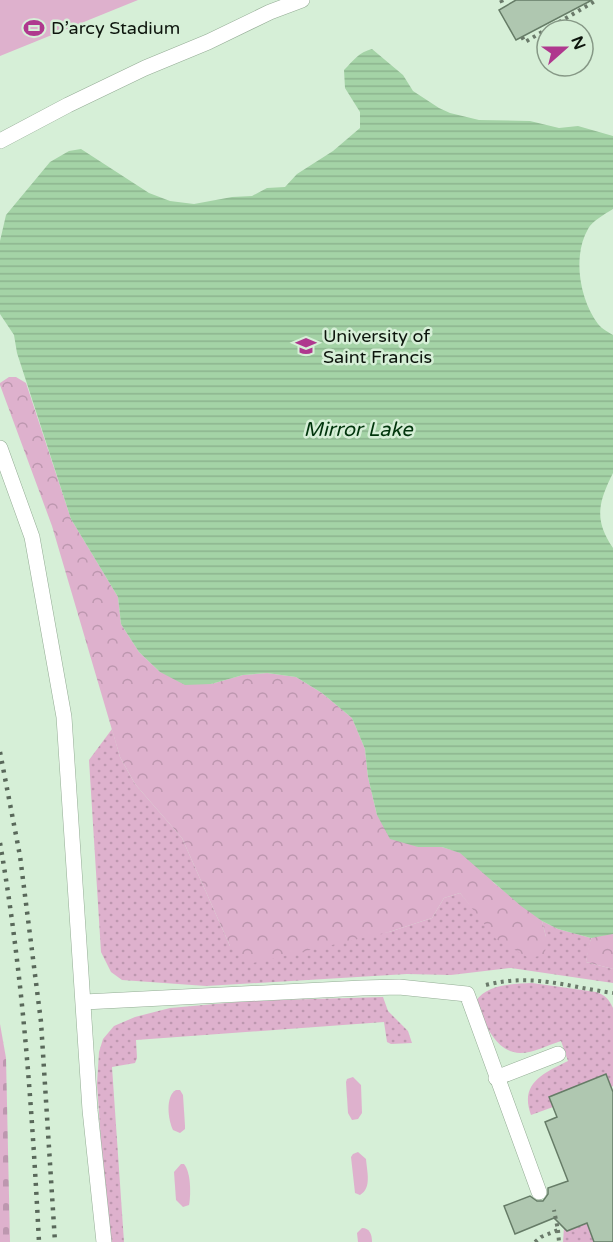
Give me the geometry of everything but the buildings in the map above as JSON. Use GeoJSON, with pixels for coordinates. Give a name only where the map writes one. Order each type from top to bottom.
{"type":"FeatureCollection","features":[{"type":"Feature","properties":{"kind":"lane"},"geometry":{"type":"LineString","coordinates":[[0,141],[145,68],[302,0]]}},
{"type":"Feature","properties":{"kind":"lane"},"geometry":{"type":"LineString","coordinates":[[0,448],[32,537],[64,717],[90,1110],[104,1242]]}},
{"type":"Feature","properties":{"kind":"lane"},"geometry":{"type":"LineString","coordinates":[[84,1002],[399,987],[467,993],[538,1192]]}},
{"type":"Feature","properties":{"kind":"lane"},"geometry":{"type":"LineString","coordinates":[[496,1078],[558,1054]]}},
{"type":"Feature","properties":{"kind":"path"},"geometry":{"type":"LineString","coordinates":[[501,0],[504,7]]}},
{"type":"Feature","properties":{"kind":"path"},"geometry":{"type":"LineString","coordinates":[[522,37],[525,42],[597,0]]}},
{"type":"Feature","properties":{"kind":"path"},"geometry":{"type":"LineString","coordinates":[[467,993],[477,987],[495,983],[532,980],[613,993]]}},
{"type":"Feature","properties":{"kind":"path"},"geometry":{"type":"LineString","coordinates":[[554,1210],[560,1242]]}},
{"type":"Feature","properties":{"kind":"path"},"geometry":{"type":"LineString","coordinates":[[535,1242],[558,1230]]}},
{"type":"Feature","properties":{"kind":"green space","name":"D’arcy Stadium"},"geometry":{"type":"Polygon","coordinates":[[[0,0],[138,0],[0,56],[0,0]]]}},
{"type":"Feature","properties":{"kind":"green space"},"geometry":{"type":"Polygon","coordinates":[[[9,377],[16,377],[26,383],[71,519],[118,597],[121,624],[139,652],[160,672],[211,684],[243,675],[267,673],[296,677],[322,693],[352,718],[365,749],[368,777],[377,815],[418,847],[442,847],[461,853],[483,871],[494,883],[542,921],[546,937],[545,955],[529,958],[496,939],[460,893],[444,898],[432,918],[389,932],[253,963],[230,946],[182,838],[135,784],[120,757],[52,526],[0,385],[9,377]]]}},
{"type":"Feature","properties":{"kind":"green space"},"geometry":{"type":"Polygon","coordinates":[[[112,729],[120,757],[135,784],[182,838],[230,946],[389,932],[432,918],[444,898],[460,893],[475,911],[546,937],[542,921],[558,929],[591,938],[586,962],[613,969],[613,983],[511,968],[451,975],[407,974],[206,986],[122,980],[111,972],[101,952],[89,760],[112,729]]]}},
{"type":"Feature","properties":{"kind":"green space"},"geometry":{"type":"Polygon","coordinates":[[[613,926],[613,969],[586,962],[595,933],[613,926]]]}},
{"type":"Feature","properties":{"kind":"green space"},"geometry":{"type":"Polygon","coordinates":[[[532,983],[596,992],[608,1000],[613,1008],[613,1086],[611,1087],[606,1074],[549,1097],[553,1107],[531,1115],[528,1095],[531,1087],[536,1080],[550,1070],[568,1061],[561,1041],[530,1052],[511,1051],[503,1047],[491,1034],[476,1001],[481,995],[494,988],[532,983]]]}},
{"type":"Feature","properties":{"kind":"green space"},"geometry":{"type":"Polygon","coordinates":[[[383,997],[388,1011],[408,1031],[412,1043],[391,1044],[387,1042],[384,1022],[136,1040],[135,1063],[112,1067],[124,1242],[108,1242],[97,1084],[99,1052],[103,1039],[114,1026],[135,1017],[170,1008],[249,1001],[383,997]]]}},
{"type":"Feature","properties":{"kind":"green space"},"geometry":{"type":"Polygon","coordinates":[[[0,1024],[6,1058],[10,1242],[0,1242],[0,1024]]]}},
{"type":"Feature","properties":{"kind":"green space"},"geometry":{"type":"Polygon","coordinates":[[[353,1077],[361,1085],[362,1113],[358,1119],[352,1120],[348,1113],[346,1082],[347,1079],[353,1077]]]}},
{"type":"Feature","properties":{"kind":"green space"},"geometry":{"type":"Polygon","coordinates":[[[176,1090],[180,1090],[183,1095],[185,1129],[180,1133],[173,1130],[169,1115],[170,1097],[176,1090]]]}},
{"type":"Feature","properties":{"kind":"green space"},"geometry":{"type":"Polygon","coordinates":[[[358,1152],[366,1159],[368,1174],[366,1188],[360,1195],[355,1193],[351,1157],[358,1152]]]}},
{"type":"Feature","properties":{"kind":"green space"},"geometry":{"type":"Polygon","coordinates":[[[181,1164],[184,1164],[188,1172],[190,1184],[189,1205],[183,1207],[176,1200],[174,1172],[181,1164]]]}},
{"type":"Feature","properties":{"kind":"green space"},"geometry":{"type":"Polygon","coordinates":[[[587,1223],[594,1242],[563,1242],[564,1227],[568,1230],[587,1223]]]}},
{"type":"Feature","properties":{"kind":"green space"},"geometry":{"type":"Polygon","coordinates":[[[362,1228],[370,1232],[372,1242],[358,1242],[357,1233],[362,1228]]]}},
{"type":"Feature","properties":{"kind":"water","name":"Mirror Lake"},"geometry":{"type":"Polygon","coordinates":[[[372,49],[403,75],[413,91],[450,113],[479,120],[530,121],[559,128],[578,126],[613,136],[613,209],[596,220],[588,229],[580,252],[579,265],[583,291],[592,314],[600,326],[613,335],[613,473],[604,493],[600,511],[603,529],[613,548],[613,934],[591,938],[558,929],[521,906],[460,853],[442,847],[418,847],[390,839],[377,815],[368,777],[365,749],[352,718],[322,693],[296,677],[267,673],[243,675],[211,684],[185,685],[160,672],[139,652],[121,624],[118,597],[71,519],[17,353],[14,335],[0,314],[0,241],[6,215],[50,162],[69,151],[81,149],[149,193],[170,201],[194,204],[252,196],[267,188],[285,187],[297,174],[333,151],[360,128],[360,112],[345,88],[344,70],[353,60],[372,49]]]}},
{"type":"Feature","properties":{"kind":"railway"},"geometry":{"type":"LineString","coordinates":[[0,752],[20,856],[41,1022],[55,1242]]}},
{"type":"Feature","properties":{"kind":"railway"},"geometry":{"type":"LineString","coordinates":[[0,843],[15,942],[26,1042],[39,1242]]}},
{"type":"Feature","properties":{"kind":"place","name":"D’arcy Stadium"},"geometry":{"type":"Point","coordinates":[34,28]}},
{"type":"Feature","properties":{"kind":"place","name":"University of Saint Francis"},"geometry":{"type":"Point","coordinates":[306,346]}}]}
